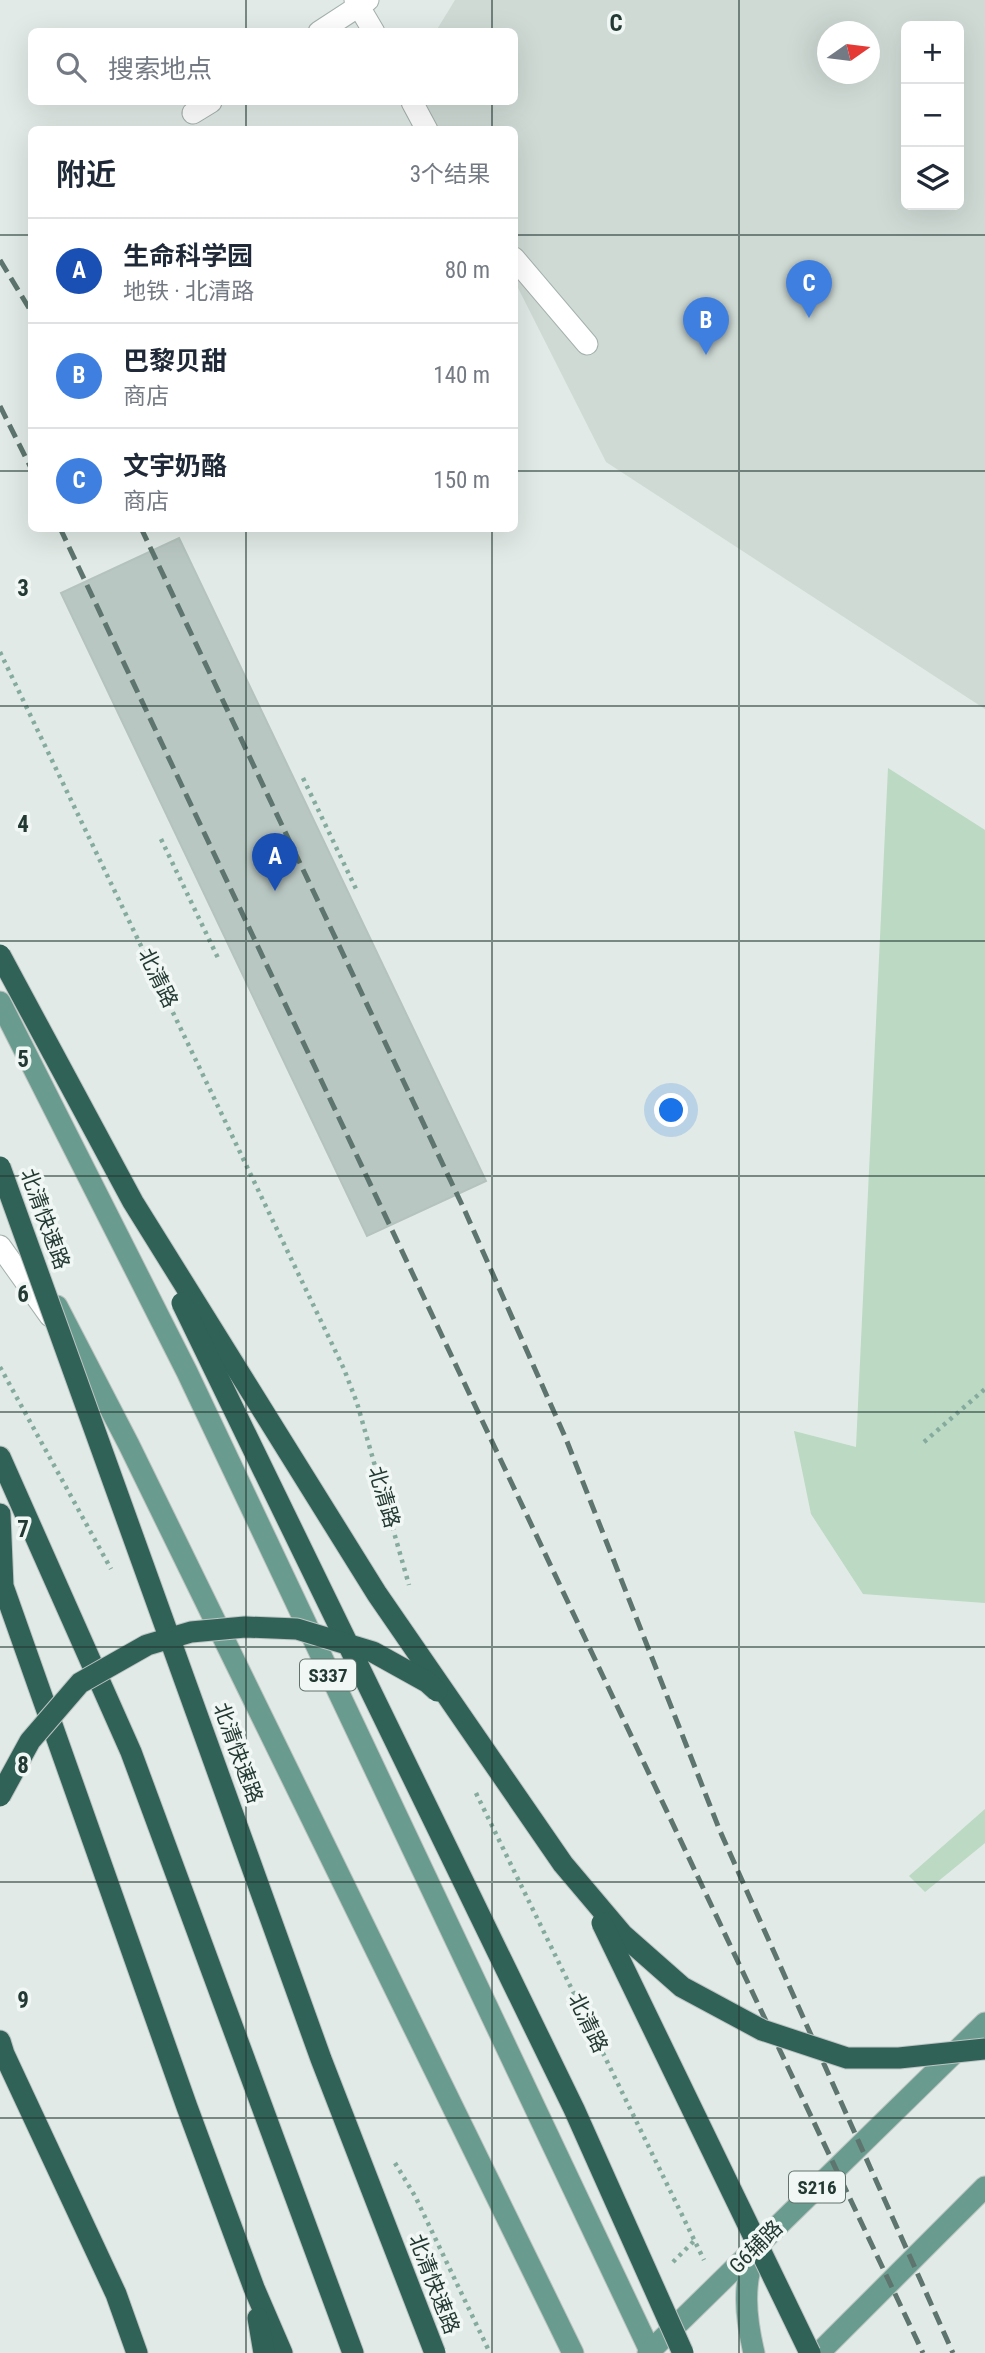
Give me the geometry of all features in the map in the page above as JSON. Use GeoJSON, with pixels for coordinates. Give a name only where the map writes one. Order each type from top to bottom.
{"type":"FeatureCollection","features":[{"type":"Feature","properties":{"kind":"highway"},"geometry":{"type":"LineString","coordinates":[[0,955],[133,1202],[574,2109],[683,2353]]}},
{"type":"Feature","properties":{"kind":"highway","name":"北清快速路"},"geometry":{"type":"LineString","coordinates":[[0,1167],[321,2059],[435,2353]]}},
{"type":"Feature","properties":{"kind":"highway"},"geometry":{"type":"LineString","coordinates":[[133,1202],[377,1594],[563,1864],[623,1935],[682,1987],[762,2030],[847,2058],[899,2058],[985,2049]]}},
{"type":"Feature","properties":{"kind":"highway"},"geometry":{"type":"LineString","coordinates":[[0,1457],[131,1752],[353,2353]]}},
{"type":"Feature","properties":{"kind":"highway"},"geometry":{"type":"LineString","coordinates":[[0,1514],[3,1586],[254,2288],[282,2353]]}},
{"type":"Feature","properties":{"kind":"highway"},"geometry":{"type":"LineString","coordinates":[[0,1796],[30,1741],[80,1683],[147,1645],[191,1632],[245,1627],[297,1629],[373,1652],[427,1682],[504,1756],[551,1824],[608,1934],[810,2353]]}},
{"type":"Feature","properties":{"kind":"highway"},"geometry":{"type":"LineString","coordinates":[[0,2041],[116,2294],[137,2353]]}},
{"type":"Feature","properties":{"kind":"highway"},"geometry":{"type":"LineString","coordinates":[[254,2288],[264,2353]]}},
{"type":"Feature","properties":{"kind":"main road","name":"S337"},"geometry":{"type":"LineString","coordinates":[[0,1002],[187,1372],[649,2352]]}},
{"type":"Feature","properties":{"kind":"main road"},"geometry":{"type":"LineString","coordinates":[[0,1195],[129,1445],[573,2353]]}},
{"type":"Feature","properties":{"kind":"main road","name":"G6辅路"},"geometry":{"type":"LineString","coordinates":[[649,2352],[985,2023]]}},
{"type":"Feature","properties":{"kind":"main road"},"geometry":{"type":"LineString","coordinates":[[820,2353],[985,2187]]}},
{"type":"Feature","properties":{"kind":"main road"},"geometry":{"type":"LineString","coordinates":[[754,2353],[747,2305],[747,2284],[755,2254],[765,2238]]}},
{"type":"Feature","properties":{"kind":"street"},"geometry":{"type":"LineString","coordinates":[[324,28],[360,2],[372,28]]}},
{"type":"Feature","properties":{"kind":"street"},"geometry":{"type":"LineString","coordinates":[[193,113],[206,105]]}},
{"type":"Feature","properties":{"kind":"street"},"geometry":{"type":"LineString","coordinates":[[414,105],[425,126]]}},
{"type":"Feature","properties":{"kind":"street"},"geometry":{"type":"LineString","coordinates":[[518,263],[587,344]]}},
{"type":"Feature","properties":{"kind":"street"},"geometry":{"type":"LineString","coordinates":[[0,1246],[61,1331],[129,1445]]}},
{"type":"Feature","properties":{"kind":"path","name":"北清路"},"geometry":{"type":"LineString","coordinates":[[0,652],[344,1369],[357,1403],[410,1590]]}},
{"type":"Feature","properties":{"kind":"path"},"geometry":{"type":"LineString","coordinates":[[303,778],[357,891]]}},
{"type":"Feature","properties":{"kind":"path"},"geometry":{"type":"LineString","coordinates":[[161,839],[218,958]]}},
{"type":"Feature","properties":{"kind":"path"},"geometry":{"type":"LineString","coordinates":[[924,1442],[985,1389]]}},
{"type":"Feature","properties":{"kind":"path","name":"北清路"},"geometry":{"type":"LineString","coordinates":[[470,1782],[695,2241],[715,2288]]}},
{"type":"Feature","properties":{"kind":"path"},"geometry":{"type":"LineString","coordinates":[[469,2309],[490,2353]]}},
{"type":"Feature","properties":{"kind":"shaded area"},"geometry":{"type":"Polygon","coordinates":[[[455,0],[985,0],[985,709],[606,462],[518,288],[518,126],[435,126],[425,105],[518,105],[518,28],[438,28],[455,0]]]}},
{"type":"Feature","properties":{"kind":"green space"},"geometry":{"type":"Polygon","coordinates":[[[888,768],[985,830],[985,1603],[863,1594],[811,1514],[794,1431],[856,1447],[888,768]]]}},
{"type":"Feature","properties":{"kind":"green space"},"geometry":{"type":"Polygon","coordinates":[[[985,1809],[985,1843],[925,1892],[909,1876],[985,1809]]]}},
{"type":"Feature","properties":{"kind":"building"},"geometry":{"type":"Polygon","coordinates":[[[179,538],[486,1181],[367,1236],[61,593],[179,538]]]}},
{"type":"Feature","properties":{"kind":"railway"},"geometry":{"type":"LineString","coordinates":[[0,260],[28,306]]}},
{"type":"Feature","properties":{"kind":"railway"},"geometry":{"type":"LineString","coordinates":[[0,406],[28,462]]}},
{"type":"Feature","properties":{"kind":"railway"},"geometry":{"type":"LineString","coordinates":[[62,532],[923,2353]]}},
{"type":"Feature","properties":{"kind":"railway"},"geometry":{"type":"LineString","coordinates":[[143,532],[464,1209],[566,1439],[720,1831],[953,2353]]}},
{"type":"Feature","properties":{"kind":"place","name":"文宇奶酪"},"geometry":{"type":"Point","coordinates":[809,318]}},
{"type":"Feature","properties":{"kind":"place","name":"巴黎贝甜"},"geometry":{"type":"Point","coordinates":[706,355]}},
{"type":"Feature","properties":{"kind":"place","name":"生命科学园"},"geometry":{"type":"Point","coordinates":[275,891]}}]}
